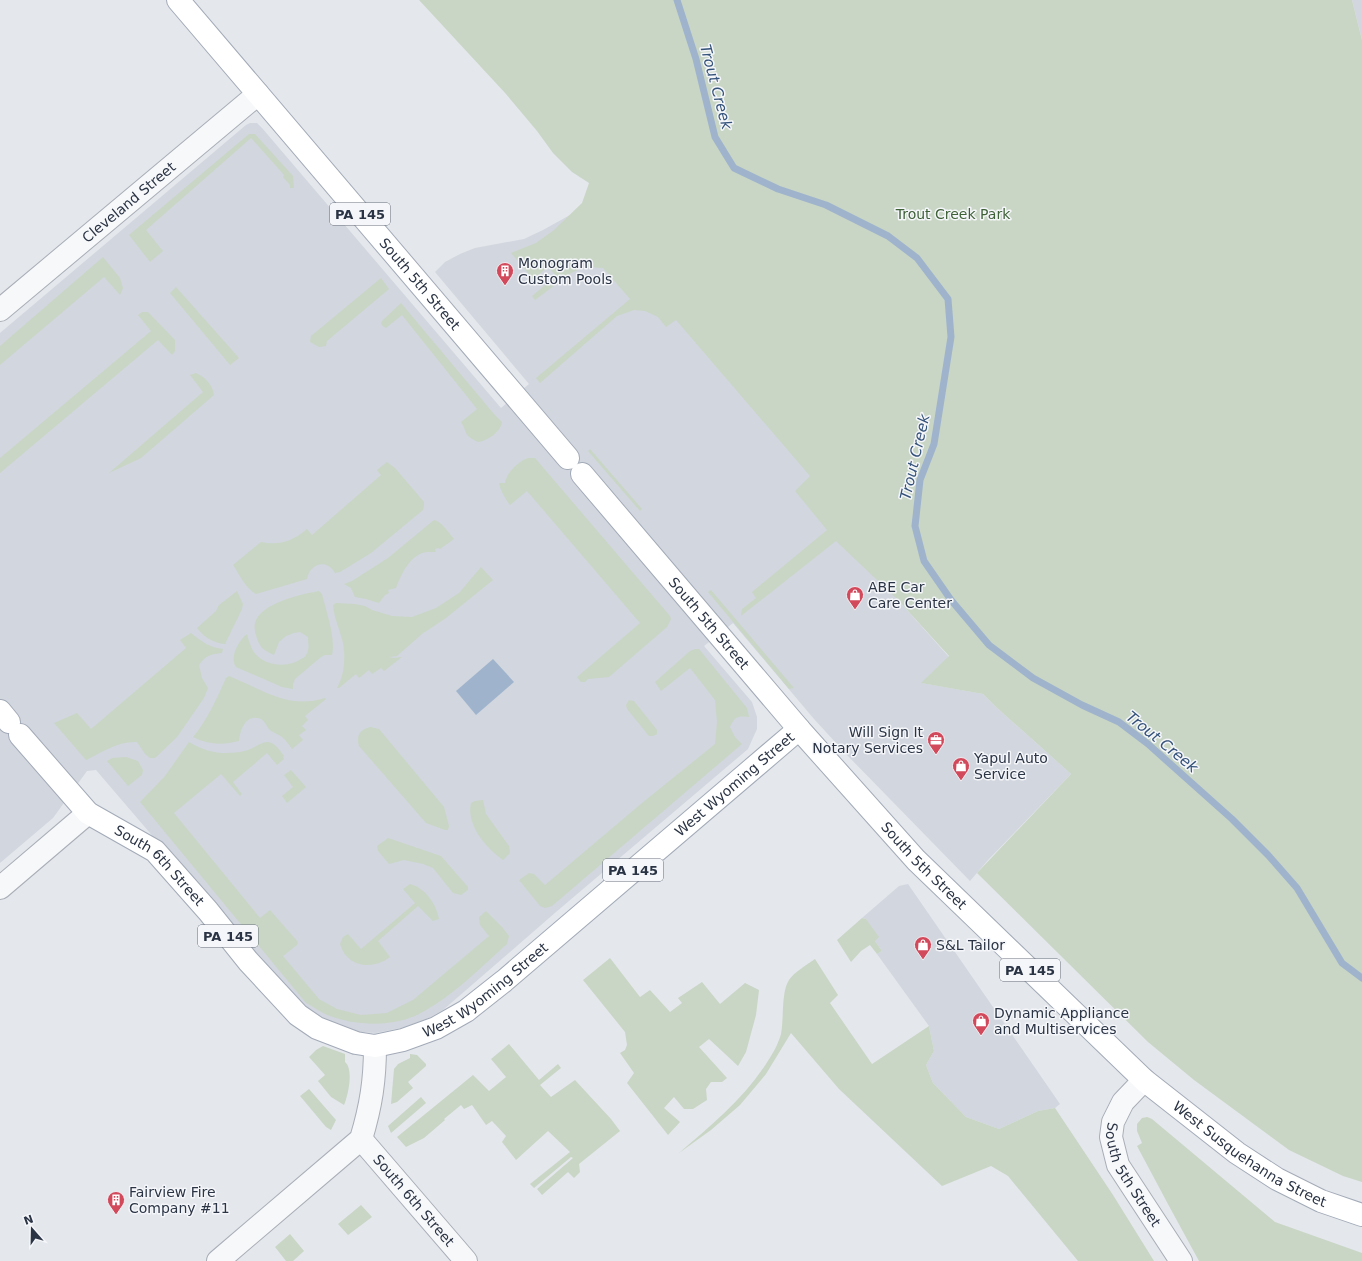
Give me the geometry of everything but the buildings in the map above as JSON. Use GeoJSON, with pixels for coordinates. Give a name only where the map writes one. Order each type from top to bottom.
{"type":"FeatureCollection","features":[{"type":"Feature","properties":{"kind":"main road","name":"South 5th Street"},"geometry":{"type":"LineString","coordinates":[[178,0],[799,729],[916,860],[1144,1080]]}},
{"type":"Feature","properties":{"kind":"main road","name":"South 6th Street"},"geometry":{"type":"LineString","coordinates":[[10,723],[88,813],[155,850],[208,911],[248,961],[298,1015],[317,1028],[356,1043],[375,1046]]}},
{"type":"Feature","properties":{"kind":"main road","name":"West Wyoming Street"},"geometry":{"type":"LineString","coordinates":[[375,1046],[403,1040],[436,1028],[466,1011],[504,981],[799,729]]}},
{"type":"Feature","properties":{"kind":"main road","name":"West Susquehanna Street"},"geometry":{"type":"LineString","coordinates":[[1144,1080],[1237,1153],[1277,1179],[1320,1201],[1362,1215]]}},
{"type":"Feature","properties":{"kind":"street","name":"Cleveland Street"},"geometry":{"type":"LineString","coordinates":[[0,310],[258,94]]}},
{"type":"Feature","properties":{"kind":"street"},"geometry":{"type":"LineString","coordinates":[[0,888],[88,813]]}},
{"type":"Feature","properties":{"kind":"street"},"geometry":{"type":"LineString","coordinates":[[218,1261],[362,1139],[370,1110],[373,1088],[375,1046]]}},
{"type":"Feature","properties":{"kind":"street","name":"South 5th Street"},"geometry":{"type":"LineString","coordinates":[[1144,1080],[1123,1102],[1113,1122],[1111,1137],[1118,1165],[1181,1261]]}},
{"type":"Feature","properties":{"kind":"street","name":"South 6th Street"},"geometry":{"type":"LineString","coordinates":[[362,1139],[466,1261]]}},
{"type":"Feature","properties":{"kind":"shaded area"},"geometry":{"type":"Polygon","coordinates":[[[1352,0],[1362,0],[1362,40],[1352,0]]]}},
{"type":"Feature","properties":{"kind":"shaded area"},"geometry":{"type":"Polygon","coordinates":[[[250,123],[257,123],[262,128],[501,408],[529,384],[435,272],[445,262],[460,254],[475,248],[524,239],[570,215],[626,236],[819,469],[897,599],[949,657],[922,683],[983,694],[1071,774],[988,860],[970,881],[814,719],[733,623],[704,646],[752,702],[757,717],[757,729],[748,749],[443,1010],[416,1025],[376,1033],[343,1029],[300,1008],[96,770],[87,771],[53,818],[0,863],[0,333],[250,123]]]}},
{"type":"Feature","properties":{"kind":"shaded area"},"geometry":{"type":"Polygon","coordinates":[[[908,884],[1060,1104],[1055,1108],[1038,1111],[999,1129],[966,1117],[933,1083],[926,1065],[934,1051],[929,1026],[877,954],[882,951],[875,941],[866,919],[862,918],[899,886],[908,884]]]}},
{"type":"Feature","properties":{"kind":"green space","name":"Trout Creek Park"},"geometry":{"type":"Polygon","coordinates":[[[419,0],[1352,0],[1362,40],[1362,1182],[1343,1176],[1289,1150],[1194,1080],[1148,1042],[977,873],[1071,774],[983,694],[921,683],[949,656],[897,599],[836,541],[741,616],[742,609],[756,598],[752,592],[827,530],[795,491],[810,476],[676,320],[666,327],[658,317],[645,311],[634,310],[617,316],[540,383],[536,378],[630,299],[603,268],[584,267],[571,273],[535,300],[532,296],[556,276],[548,267],[533,279],[511,253],[536,243],[554,230],[582,203],[589,183],[572,172],[553,153],[506,94],[419,0]]]}},
{"type":"Feature","properties":{"kind":"green space"},"geometry":{"type":"Polygon","coordinates":[[[249,134],[255,134],[293,176],[294,188],[290,188],[290,185],[283,177],[284,175],[251,138],[146,230],[163,251],[150,262],[129,235],[249,134]]]}},
{"type":"Feature","properties":{"kind":"green space"},"geometry":{"type":"Polygon","coordinates":[[[103,257],[120,278],[123,288],[120,295],[104,277],[0,365],[0,346],[103,257]]]}},
{"type":"Feature","properties":{"kind":"green space"},"geometry":{"type":"Polygon","coordinates":[[[381,278],[389,289],[327,341],[326,346],[319,347],[310,342],[311,336],[381,278]]]}},
{"type":"Feature","properties":{"kind":"green space"},"geometry":{"type":"Polygon","coordinates":[[[176,287],[239,358],[230,365],[170,293],[176,287]]]}},
{"type":"Feature","properties":{"kind":"green space"},"geometry":{"type":"Polygon","coordinates":[[[401,303],[502,422],[499,429],[493,435],[478,442],[466,434],[461,422],[477,409],[402,315],[386,328],[381,324],[382,321],[401,303]]]}},
{"type":"Feature","properties":{"kind":"green space"},"geometry":{"type":"Polygon","coordinates":[[[142,312],[148,312],[175,340],[175,351],[172,355],[158,340],[0,473],[0,458],[151,331],[138,315],[142,312]]]}},
{"type":"Feature","properties":{"kind":"green space"},"geometry":{"type":"Polygon","coordinates":[[[196,373],[208,382],[214,395],[141,458],[109,473],[203,392],[190,375],[196,373]]]}},
{"type":"Feature","properties":{"kind":"green space"},"geometry":{"type":"Polygon","coordinates":[[[590,449],[642,509],[640,511],[588,451],[590,449]]]}},
{"type":"Feature","properties":{"kind":"green space"},"geometry":{"type":"Polygon","coordinates":[[[528,458],[535,458],[670,616],[671,619],[667,627],[609,677],[588,679],[585,682],[581,682],[577,677],[640,623],[527,491],[510,505],[502,492],[499,483],[505,483],[508,475],[514,468],[520,462],[528,458]]]}},
{"type":"Feature","properties":{"kind":"green space"},"geometry":{"type":"Polygon","coordinates":[[[387,462],[395,468],[424,502],[423,510],[371,553],[340,572],[335,573],[331,568],[323,564],[311,570],[307,579],[256,594],[249,588],[233,565],[261,542],[286,542],[307,529],[312,535],[381,475],[377,470],[387,462]]]}},
{"type":"Feature","properties":{"kind":"green space"},"geometry":{"type":"Polygon","coordinates":[[[434,520],[442,525],[454,539],[440,549],[435,549],[436,552],[421,554],[411,561],[396,588],[388,590],[389,593],[385,595],[379,603],[355,597],[351,588],[344,584],[352,581],[388,558],[434,520]]]}},
{"type":"Feature","properties":{"kind":"green space"},"geometry":{"type":"Polygon","coordinates":[[[481,567],[493,580],[446,618],[422,634],[397,656],[389,657],[402,657],[384,671],[381,668],[372,674],[369,670],[359,678],[356,674],[337,688],[342,677],[344,651],[333,605],[336,603],[355,604],[392,616],[412,617],[436,608],[459,593],[481,567]]]}},
{"type":"Feature","properties":{"kind":"green space"},"geometry":{"type":"Polygon","coordinates":[[[711,590],[794,688],[789,689],[708,592],[711,590]]]}},
{"type":"Feature","properties":{"kind":"green space"},"geometry":{"type":"Polygon","coordinates":[[[237,591],[243,604],[242,609],[225,644],[209,639],[197,628],[216,611],[219,605],[237,591]]]}},
{"type":"Feature","properties":{"kind":"green space"},"geometry":{"type":"Polygon","coordinates":[[[319,591],[322,594],[330,624],[333,641],[332,655],[325,655],[321,657],[295,679],[293,689],[282,687],[236,667],[234,663],[234,654],[238,644],[247,634],[248,640],[256,655],[268,662],[282,665],[295,662],[305,657],[308,651],[308,637],[300,632],[286,636],[279,642],[274,655],[264,650],[260,645],[255,632],[255,623],[258,616],[273,605],[293,597],[319,591]]]}},
{"type":"Feature","properties":{"kind":"green space"},"geometry":{"type":"Polygon","coordinates":[[[191,633],[210,646],[223,649],[222,653],[209,656],[199,665],[202,678],[208,688],[204,698],[177,737],[155,758],[150,758],[145,754],[137,742],[130,742],[117,745],[86,760],[54,723],[77,713],[91,729],[186,648],[180,640],[191,633]]]}},
{"type":"Feature","properties":{"kind":"green space"},"geometry":{"type":"Polygon","coordinates":[[[699,649],[747,708],[749,717],[735,719],[730,727],[735,737],[742,744],[552,906],[545,908],[540,906],[519,880],[529,873],[534,874],[545,885],[715,744],[717,722],[715,700],[690,668],[661,691],[655,682],[690,651],[699,649]]]}},
{"type":"Feature","properties":{"kind":"green space"},"geometry":{"type":"Polygon","coordinates":[[[229,676],[264,692],[287,700],[312,701],[326,699],[305,716],[308,720],[302,726],[306,730],[299,735],[303,740],[292,749],[283,738],[270,730],[263,720],[256,718],[251,718],[248,720],[242,728],[239,741],[216,744],[204,742],[193,737],[207,717],[226,678],[229,676]]]}},
{"type":"Feature","properties":{"kind":"green space"},"geometry":{"type":"Polygon","coordinates":[[[629,700],[634,701],[657,730],[657,734],[649,736],[627,709],[626,705],[629,700]]]}},
{"type":"Feature","properties":{"kind":"green space"},"geometry":{"type":"Polygon","coordinates":[[[370,727],[379,729],[444,807],[449,826],[448,830],[426,823],[359,746],[358,739],[361,731],[370,727]]]}},
{"type":"Feature","properties":{"kind":"green space"},"geometry":{"type":"Polygon","coordinates":[[[189,742],[213,752],[226,753],[240,752],[267,742],[272,743],[284,756],[284,759],[277,765],[267,753],[233,782],[242,794],[240,796],[221,774],[174,813],[260,918],[270,910],[298,942],[297,945],[283,956],[319,999],[337,1009],[361,1015],[387,1013],[413,1000],[489,936],[480,925],[479,917],[486,911],[509,936],[507,944],[454,991],[431,1007],[409,1018],[375,1024],[352,1022],[327,1015],[306,1003],[140,802],[165,776],[189,742]]]}},
{"type":"Feature","properties":{"kind":"green space"},"geometry":{"type":"Polygon","coordinates":[[[126,757],[138,761],[143,770],[142,775],[128,786],[107,761],[112,758],[126,757]]]}},
{"type":"Feature","properties":{"kind":"green space"},"geometry":{"type":"Polygon","coordinates":[[[291,770],[306,787],[287,803],[282,796],[293,787],[284,775],[291,770]]]}},
{"type":"Feature","properties":{"kind":"green space"},"geometry":{"type":"Polygon","coordinates":[[[483,800],[486,814],[509,846],[510,853],[503,860],[490,849],[474,828],[470,811],[471,803],[483,800]]]}},
{"type":"Feature","properties":{"kind":"green space"},"geometry":{"type":"Polygon","coordinates":[[[388,838],[441,856],[468,887],[468,890],[461,895],[453,893],[433,868],[423,864],[404,860],[389,864],[378,851],[377,846],[388,838]]]}},
{"type":"Feature","properties":{"kind":"green space"},"geometry":{"type":"Polygon","coordinates":[[[410,884],[420,889],[429,897],[438,913],[439,919],[433,921],[418,906],[378,941],[390,957],[376,964],[369,965],[354,962],[348,958],[343,952],[340,944],[343,937],[348,934],[361,949],[415,903],[403,889],[410,884]]]}},
{"type":"Feature","properties":{"kind":"green space"},"geometry":{"type":"Polygon","coordinates":[[[862,918],[866,919],[879,937],[875,941],[882,951],[877,954],[870,945],[861,951],[851,962],[837,940],[862,918]]]}},
{"type":"Feature","properties":{"kind":"green space"},"geometry":{"type":"Polygon","coordinates":[[[610,958],[640,997],[650,990],[670,1012],[682,1003],[678,998],[702,982],[720,1004],[745,983],[759,990],[756,1015],[746,1052],[738,1066],[709,1039],[699,1047],[727,1078],[722,1082],[711,1082],[706,1089],[707,1100],[693,1109],[684,1109],[674,1097],[664,1108],[680,1122],[668,1135],[627,1083],[634,1073],[620,1053],[625,1050],[627,1045],[625,1032],[583,980],[610,958]]]}},
{"type":"Feature","properties":{"kind":"green space"},"geometry":{"type":"Polygon","coordinates":[[[815,959],[838,995],[830,1003],[872,1064],[929,1026],[934,1051],[926,1065],[933,1083],[966,1117],[999,1129],[1038,1111],[1055,1108],[1113,1195],[1154,1261],[1078,1261],[1008,1176],[991,1166],[942,1186],[839,1089],[791,1033],[766,1074],[740,1105],[711,1130],[679,1153],[741,1096],[762,1070],[774,1051],[781,1034],[786,985],[794,974],[815,959]]]}},
{"type":"Feature","properties":{"kind":"green space"},"geometry":{"type":"Polygon","coordinates":[[[509,1044],[539,1080],[558,1064],[561,1068],[540,1085],[551,1097],[575,1080],[620,1131],[579,1164],[580,1172],[574,1178],[568,1172],[542,1195],[537,1189],[573,1158],[571,1157],[534,1188],[530,1184],[570,1152],[548,1131],[516,1160],[502,1142],[506,1136],[492,1121],[486,1125],[472,1105],[464,1109],[461,1105],[424,1138],[406,1147],[397,1137],[473,1075],[489,1091],[506,1077],[491,1059],[509,1044]]]}},
{"type":"Feature","properties":{"kind":"green space"},"geometry":{"type":"Polygon","coordinates":[[[323,1046],[345,1054],[345,1062],[348,1065],[350,1076],[344,1105],[331,1097],[318,1081],[325,1075],[309,1057],[323,1046]]]}},
{"type":"Feature","properties":{"kind":"green space"},"geometry":{"type":"Polygon","coordinates":[[[410,1054],[417,1055],[426,1064],[426,1066],[408,1082],[413,1088],[397,1102],[391,1104],[394,1069],[398,1064],[410,1058],[410,1054]]]}},
{"type":"Feature","properties":{"kind":"green space"},"geometry":{"type":"Polygon","coordinates":[[[309,1089],[336,1120],[331,1130],[326,1127],[300,1096],[309,1089]]]}},
{"type":"Feature","properties":{"kind":"green space"},"geometry":{"type":"Polygon","coordinates":[[[421,1097],[426,1103],[391,1133],[388,1126],[421,1097]]]}},
{"type":"Feature","properties":{"kind":"green space"},"geometry":{"type":"Polygon","coordinates":[[[1147,1117],[1152,1119],[1275,1222],[1362,1253],[1362,1261],[1199,1261],[1137,1146],[1142,1143],[1137,1131],[1137,1124],[1142,1118],[1147,1117]]]}},
{"type":"Feature","properties":{"kind":"green space"},"geometry":{"type":"Polygon","coordinates":[[[361,1205],[372,1217],[348,1235],[338,1224],[361,1205]]]}},
{"type":"Feature","properties":{"kind":"green space"},"geometry":{"type":"Polygon","coordinates":[[[290,1234],[304,1251],[293,1261],[286,1261],[275,1247],[290,1234]]]}},
{"type":"Feature","properties":{"kind":"water"},"geometry":{"type":"Polygon","coordinates":[[[493,659],[514,682],[476,715],[456,691],[493,659]]]}},
{"type":"Feature","properties":{"kind":"waterway","name":"Trout Creek"},"geometry":{"type":"LineString","coordinates":[[677,0],[696,59],[715,137],[734,168],[778,189],[826,205],[888,236],[917,258],[948,299],[951,337],[934,444],[920,480],[915,526],[924,561],[951,600],[989,645],[1033,678],[1082,705],[1119,722],[1148,744],[1232,819],[1268,855],[1297,888],[1342,963],[1362,978]]}},
{"type":"Feature","properties":{"kind":"place","name":"Monogram Custom Pools"},"geometry":{"type":"Point","coordinates":[505,286]}},
{"type":"Feature","properties":{"kind":"place","name":"ABE Car Care Center"},"geometry":{"type":"Point","coordinates":[855,610]}},
{"type":"Feature","properties":{"kind":"place","name":"Will Sign It Notary Services"},"geometry":{"type":"Point","coordinates":[936,755]}},
{"type":"Feature","properties":{"kind":"place","name":"Yapul Auto Service"},"geometry":{"type":"Point","coordinates":[961,781]}},
{"type":"Feature","properties":{"kind":"place","name":"S&L Tailor"},"geometry":{"type":"Point","coordinates":[923,960]}},
{"type":"Feature","properties":{"kind":"place","name":"Dynamic Appliance and Multiservices"},"geometry":{"type":"Point","coordinates":[981,1036]}},
{"type":"Feature","properties":{"kind":"place","name":"Fairview Fire Company #11"},"geometry":{"type":"Point","coordinates":[116,1215]}}]}
